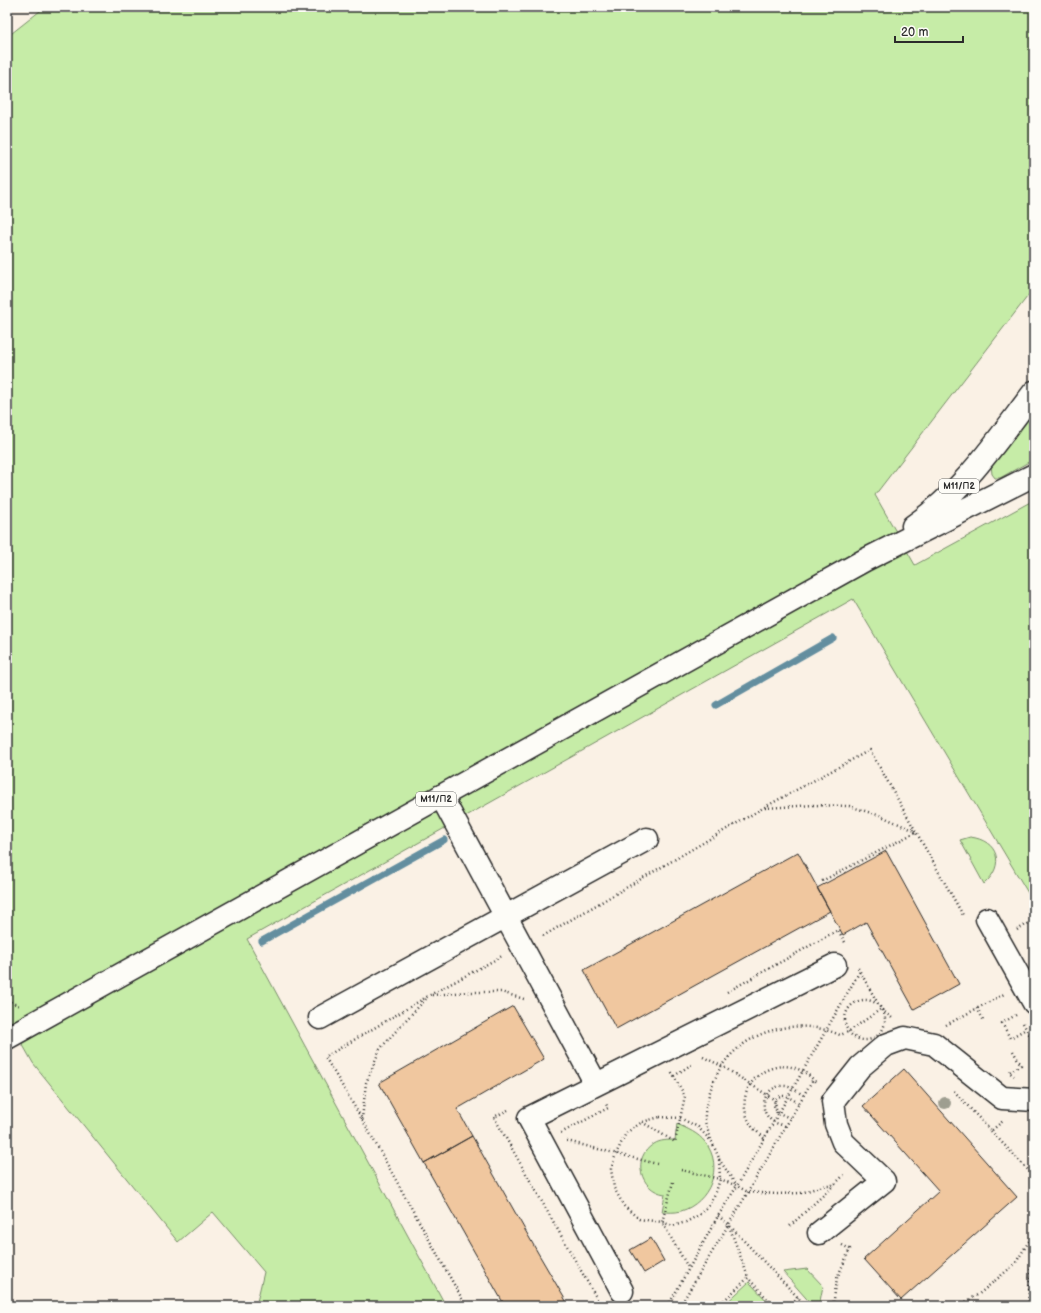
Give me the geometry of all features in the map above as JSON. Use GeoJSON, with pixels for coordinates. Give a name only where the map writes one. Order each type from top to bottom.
{"type":"FeatureCollection","features":[{"type":"Feature","properties":{"kind":"main road","name":"М11/П2"},"geometry":{"type":"LineString","coordinates":[[865,560],[926,518],[968,477],[1034,392]]}},
{"type":"Feature","properties":{"kind":"main road","name":"М11/П2"},"geometry":{"type":"LineString","coordinates":[[7,1038],[865,560],[1034,475]]}},
{"type":"Feature","properties":{"kind":"main road"},"geometry":{"type":"LineString","coordinates":[[441,796],[507,915],[600,1091]]}},
{"type":"Feature","properties":{"kind":"main road"},"geometry":{"type":"LineString","coordinates":[[320,1018],[647,839]]}},
{"type":"Feature","properties":{"kind":"main road"},"geometry":{"type":"LineString","coordinates":[[987,919],[1026,1009]]}},
{"type":"Feature","properties":{"kind":"main road"},"geometry":{"type":"LineString","coordinates":[[622,1291],[529,1118],[546,1109],[600,1091],[835,965]]}},
{"type":"Feature","properties":{"kind":"main road"},"geometry":{"type":"LineString","coordinates":[[819,1233],[884,1181],[843,1142],[836,1124],[833,1101],[860,1067],[886,1045],[905,1038],[934,1044],[1002,1098],[1034,1100]]}},
{"type":"Feature","properties":{"kind":"path"},"geometry":{"type":"LineString","coordinates":[[466,1306],[362,1119],[325,1057],[430,995],[537,940],[763,808],[870,750],[965,919]]}},
{"type":"Feature","properties":{"kind":"path"},"geometry":{"type":"LineString","coordinates":[[763,808],[813,805],[849,806],[881,816],[916,831]]}},
{"type":"Feature","properties":{"kind":"path"},"geometry":{"type":"LineString","coordinates":[[822,881],[916,831]]}},
{"type":"Feature","properties":{"kind":"path"},"geometry":{"type":"LineString","coordinates":[[668,1306],[718,1216],[737,1186],[860,971]]}},
{"type":"Feature","properties":{"kind":"path"},"geometry":{"type":"LineString","coordinates":[[362,1119],[366,1083],[380,1049],[430,995],[467,992],[501,992],[527,1000]]}},
{"type":"Feature","properties":{"kind":"path"},"geometry":{"type":"LineString","coordinates":[[944,1026],[1006,993]]}},
{"type":"Feature","properties":{"kind":"path"},"geometry":{"type":"LineString","coordinates":[[865,1000],[873,1001],[884,1013],[886,1020],[884,1028],[879,1035],[873,1039],[865,1041],[857,1039],[848,1032],[845,1020],[846,1013],[851,1006],[857,1002],[865,1000]]}},
{"type":"Feature","properties":{"kind":"path"},"geometry":{"type":"LineString","coordinates":[[977,1008],[984,1021]]}},
{"type":"Feature","properties":{"kind":"path"},"geometry":{"type":"LineString","coordinates":[[737,1186],[719,1158],[705,1119],[709,1091],[722,1066],[741,1045],[766,1031],[797,1025],[826,1029],[840,1034],[848,1032],[881,1009]]}},
{"type":"Feature","properties":{"kind":"path"},"geometry":{"type":"LineString","coordinates":[[1026,1009],[1002,1023],[1010,1038],[1026,1029]]}},
{"type":"Feature","properties":{"kind":"path"},"geometry":{"type":"LineString","coordinates":[[1013,1051],[1021,1065],[1009,1072],[1018,1079]]}},
{"type":"Feature","properties":{"kind":"path"},"geometry":{"type":"LineString","coordinates":[[702,1057],[722,1066],[775,1100]]}},
{"type":"Feature","properties":{"kind":"path"},"geometry":{"type":"LineString","coordinates":[[764,1138],[753,1128],[746,1114],[744,1099],[749,1084],[760,1073],[773,1067],[788,1066],[802,1071]]}},
{"type":"Feature","properties":{"kind":"path"},"geometry":{"type":"LineString","coordinates":[[642,1122],[675,1142],[685,1096],[670,1070]]}},
{"type":"Feature","properties":{"kind":"path"},"geometry":{"type":"LineString","coordinates":[[680,1306],[813,1079]]}},
{"type":"Feature","properties":{"kind":"path"},"geometry":{"type":"LineString","coordinates":[[785,1126],[773,1122],[768,1118],[764,1111],[763,1103],[766,1095],[778,1086],[785,1086],[792,1088],[803,1095]]}},
{"type":"Feature","properties":{"kind":"path"},"geometry":{"type":"LineString","coordinates":[[561,1133],[608,1108],[600,1091]]}},
{"type":"Feature","properties":{"kind":"path"},"geometry":{"type":"LineString","coordinates":[[790,1118],[778,1114],[774,1108],[775,1100],[780,1096],[788,1097],[799,1103]]}},
{"type":"Feature","properties":{"kind":"path"},"geometry":{"type":"LineString","coordinates":[[546,1109],[564,1140],[657,1164]]}},
{"type":"Feature","properties":{"kind":"path"},"geometry":{"type":"LineString","coordinates":[[712,1142],[698,1127],[680,1118],[660,1117],[642,1122],[626,1133],[616,1154],[611,1169],[614,1188],[624,1206],[639,1219],[662,1222],[672,1226],[686,1222],[699,1215],[709,1205],[716,1192],[720,1179],[719,1158]]}},
{"type":"Feature","properties":{"kind":"path"},"geometry":{"type":"LineString","coordinates":[[991,1131],[1034,1176]]}},
{"type":"Feature","properties":{"kind":"path"},"geometry":{"type":"LineString","coordinates":[[681,1170],[720,1179],[748,1192],[776,1194],[801,1192],[826,1185],[834,1185]]}},
{"type":"Feature","properties":{"kind":"path"},"geometry":{"type":"LineString","coordinates":[[790,1226],[845,1174]]}},
{"type":"Feature","properties":{"kind":"path"},"geometry":{"type":"LineString","coordinates":[[673,1182],[662,1222],[689,1270]]}},
{"type":"Feature","properties":{"kind":"path"},"geometry":{"type":"LineString","coordinates":[[718,1216],[728,1224],[806,1306]]}},
{"type":"Feature","properties":{"kind":"path"},"geometry":{"type":"LineString","coordinates":[[1028,1306],[1034,1222]]}},
{"type":"Feature","properties":{"kind":"path"},"geometry":{"type":"LineString","coordinates":[[728,1224],[748,1278],[774,1306]]}},
{"type":"Feature","properties":{"kind":"path"},"geometry":{"type":"LineString","coordinates":[[959,1306],[979,1294],[1015,1264],[1034,1233]]}},
{"type":"Feature","properties":{"kind":"path"},"geometry":{"type":"LineString","coordinates":[[833,1306],[837,1278],[850,1249]]}},
{"type":"Feature","properties":{"kind":"path"},"geometry":{"type":"LineString","coordinates":[[718,1306],[748,1278]]}},
{"type":"Feature","properties":{"kind":"path"},"geometry":{"type":"LineString","coordinates":[[789,1306],[798,1297]]}},
{"type":"Feature","properties":{"kind":"green space"},"geometry":{"type":"Polygon","coordinates":[[[45,7],[1034,7],[1034,288],[875,495],[915,565],[1034,500],[1034,903],[853,599],[247,939],[446,1306],[256,1306],[264,1272],[213,1212],[178,1242],[33,1063],[7,1017],[7,37],[45,7]]]}},
{"type":"Feature","properties":{"kind":"green space"},"geometry":{"type":"Polygon","coordinates":[[[1034,408],[1034,459],[1000,478],[995,478],[992,474],[991,465],[1034,408]]]}},
{"type":"Feature","properties":{"kind":"green space"},"geometry":{"type":"Polygon","coordinates":[[[970,837],[980,839],[987,843],[993,848],[996,854],[997,862],[995,869],[991,877],[984,884],[960,840],[970,837]]]}},
{"type":"Feature","properties":{"kind":"green space"},"geometry":{"type":"Polygon","coordinates":[[[677,1124],[696,1134],[705,1142],[711,1152],[714,1162],[714,1173],[706,1192],[691,1207],[681,1211],[662,1212],[665,1194],[656,1192],[644,1180],[641,1165],[642,1157],[654,1144],[661,1141],[675,1140],[677,1124]]]}},
{"type":"Feature","properties":{"kind":"green space"},"geometry":{"type":"Polygon","coordinates":[[[807,1269],[823,1286],[819,1306],[813,1306],[783,1272],[807,1269]]]}},
{"type":"Feature","properties":{"kind":"green space"},"geometry":{"type":"Polygon","coordinates":[[[749,1282],[772,1306],[723,1306],[749,1282]]]}},
{"type":"Feature","properties":{"kind":"building"},"geometry":{"type":"Polygon","coordinates":[[[886,851],[959,984],[914,1009],[866,922],[843,935],[817,888],[886,851]]]}},
{"type":"Feature","properties":{"kind":"building"},"geometry":{"type":"Polygon","coordinates":[[[798,852],[830,911],[616,1029],[584,970],[798,852]]]}},
{"type":"Feature","properties":{"kind":"building"},"geometry":{"type":"Polygon","coordinates":[[[513,1006],[544,1059],[457,1109],[472,1136],[424,1163],[379,1083],[513,1006]]]}},
{"type":"Feature","properties":{"kind":"building"},"geometry":{"type":"Polygon","coordinates":[[[904,1069],[1017,1197],[901,1300],[864,1259],[939,1191],[863,1106],[904,1069]]]}},
{"type":"Feature","properties":{"kind":"building"},"geometry":{"type":"Polygon","coordinates":[[[472,1136],[569,1306],[505,1306],[424,1163],[472,1136]]]}},
{"type":"Feature","properties":{"kind":"building"},"geometry":{"type":"Polygon","coordinates":[[[651,1238],[664,1261],[644,1273],[630,1250],[651,1238]]]}},
{"type":"Feature","properties":{"kind":"waterway"},"geometry":{"type":"LineString","coordinates":[[716,705],[833,638]]}},
{"type":"Feature","properties":{"kind":"waterway"},"geometry":{"type":"LineString","coordinates":[[262,941],[444,840]]}}]}
